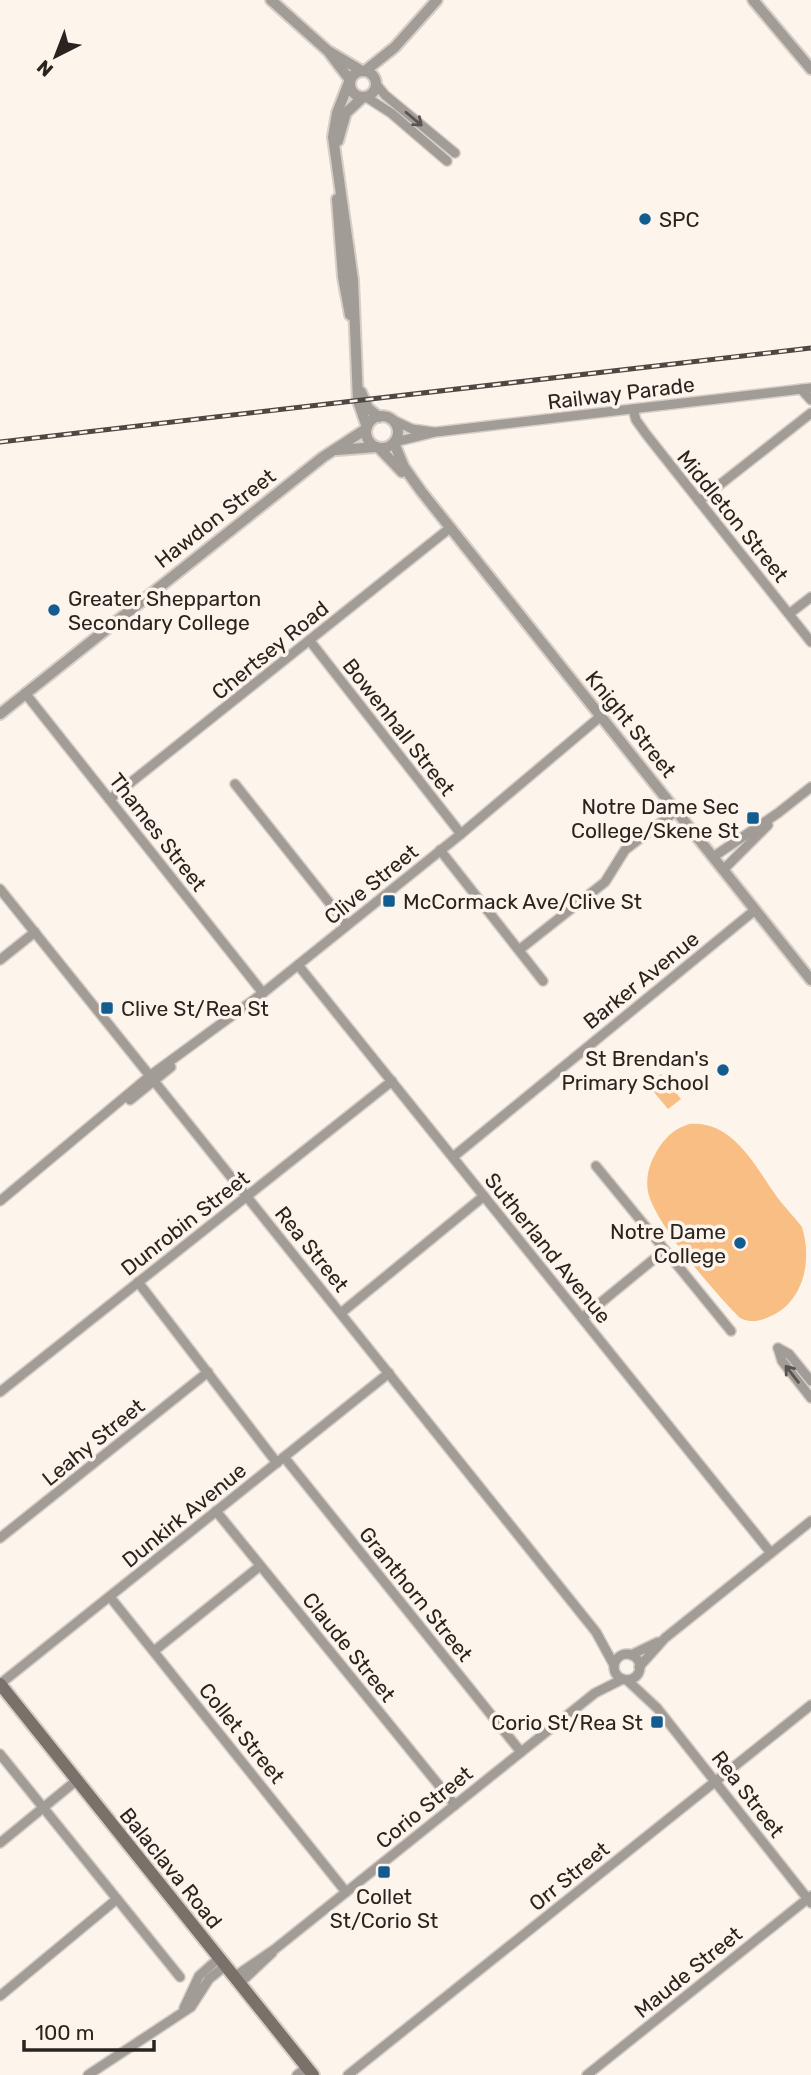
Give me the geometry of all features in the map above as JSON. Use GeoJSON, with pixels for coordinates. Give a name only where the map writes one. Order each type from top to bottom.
{"type":"FeatureCollection","features":[{"type":"Feature","properties":{"kind":"main road","name":"Balaclava Road"},"geometry":{"type":"LineString","coordinates":[[0,1684],[237,1980],[305,2072]]}},
{"type":"Feature","properties":{"kind":"street"},"geometry":{"type":"LineString","coordinates":[[271,0],[327,51],[350,81],[351,91],[391,113],[447,161]]}},
{"type":"Feature","properties":{"kind":"street"},"geometry":{"type":"LineString","coordinates":[[358,379],[368,408],[397,428],[394,442],[377,447],[367,438],[367,428],[358,401],[353,324],[333,137],[336,119],[356,72],[364,71],[395,47],[437,0]]}},
{"type":"Feature","properties":{"kind":"street"},"geometry":{"type":"LineString","coordinates":[[753,0],[811,69]]}},
{"type":"Feature","properties":{"kind":"street"},"geometry":{"type":"LineString","coordinates":[[335,154],[346,113],[374,92],[376,82],[395,47]]}},
{"type":"Feature","properties":{"kind":"street"},"geometry":{"type":"LineString","coordinates":[[327,51],[364,71],[376,82],[383,94],[454,153]]}},
{"type":"Feature","properties":{"kind":"street"},"geometry":{"type":"LineString","coordinates":[[797,55],[811,58]]}},
{"type":"Feature","properties":{"kind":"street","name":"Railway Parade"},"geometry":{"type":"LineString","coordinates":[[394,442],[436,432],[811,388]]}},
{"type":"Feature","properties":{"kind":"street"},"geometry":{"type":"LineString","coordinates":[[800,389],[811,400]]}},
{"type":"Feature","properties":{"kind":"street","name":"Middleton Street"},"geometry":{"type":"LineString","coordinates":[[634,409],[641,427],[811,642]]}},
{"type":"Feature","properties":{"kind":"street"},"geometry":{"type":"LineString","coordinates":[[699,501],[811,413]]}},
{"type":"Feature","properties":{"kind":"street"},"geometry":{"type":"LineString","coordinates":[[367,428],[384,417]]}},
{"type":"Feature","properties":{"kind":"street","name":"Railway Parade"},"geometry":{"type":"LineString","coordinates":[[384,417],[412,429],[436,432]]}},
{"type":"Feature","properties":{"kind":"street","name":"Hawdon Street"},"geometry":{"type":"LineString","coordinates":[[0,714],[323,457],[367,428]]}},
{"type":"Feature","properties":{"kind":"street","name":"Knight Street"},"geometry":{"type":"LineString","coordinates":[[394,442],[404,467],[421,491],[811,980]]}},
{"type":"Feature","properties":{"kind":"street","name":"Hawdon Street"},"geometry":{"type":"LineString","coordinates":[[323,457],[346,448],[377,447]]}},
{"type":"Feature","properties":{"kind":"street","name":"Knight Street"},"geometry":{"type":"LineString","coordinates":[[377,447],[421,491]]}},
{"type":"Feature","properties":{"kind":"street","name":"Chertsey Road"},"geometry":{"type":"LineString","coordinates":[[110,799],[450,528]]}},
{"type":"Feature","properties":{"kind":"street"},"geometry":{"type":"LineString","coordinates":[[789,614],[811,597]]}},
{"type":"Feature","properties":{"kind":"street","name":"Bowenhall Street"},"geometry":{"type":"LineString","coordinates":[[310,641],[461,834]]}},
{"type":"Feature","properties":{"kind":"street","name":"Thames Street"},"geometry":{"type":"LineString","coordinates":[[25,694],[263,993]]}},
{"type":"Feature","properties":{"kind":"street","name":"Clive Street"},"geometry":{"type":"LineString","coordinates":[[0,1200],[263,993],[603,719]]}},
{"type":"Feature","properties":{"kind":"street"},"geometry":{"type":"LineString","coordinates":[[234,784],[347,925]]}},
{"type":"Feature","properties":{"kind":"street"},"geometry":{"type":"LineString","coordinates":[[713,857],[811,787]]}},
{"type":"Feature","properties":{"kind":"street"},"geometry":{"type":"LineString","coordinates":[[519,950],[605,882],[625,850],[676,811]]}},
{"type":"Feature","properties":{"kind":"street"},"geometry":{"type":"LineString","coordinates":[[723,870],[778,813]]}},
{"type":"Feature","properties":{"kind":"street"},"geometry":{"type":"LineString","coordinates":[[440,850],[544,981]]}},
{"type":"Feature","properties":{"kind":"street","name":"Rea Street"},"geometry":{"type":"LineString","coordinates":[[0,889],[596,1632],[614,1667],[657,1708],[810,1899]]}},
{"type":"Feature","properties":{"kind":"street","name":"Barker Avenue"},"geometry":{"type":"LineString","coordinates":[[453,1157],[755,910]]}},
{"type":"Feature","properties":{"kind":"street"},"geometry":{"type":"LineString","coordinates":[[0,960],[35,932]]}},
{"type":"Feature","properties":{"kind":"street","name":"Sutherland Avenue"},"geometry":{"type":"LineString","coordinates":[[298,965],[771,1553]]}},
{"type":"Feature","properties":{"kind":"street","name":"Dunrobin Street"},"geometry":{"type":"LineString","coordinates":[[0,1392],[392,1082]]}},
{"type":"Feature","properties":{"kind":"street"},"geometry":{"type":"LineString","coordinates":[[596,1167],[731,1331]]}},
{"type":"Feature","properties":{"kind":"street"},"geometry":{"type":"LineString","coordinates":[[341,1313],[484,1196]]}},
{"type":"Feature","properties":{"kind":"street"},"geometry":{"type":"LineString","coordinates":[[582,1318],[665,1250]]}},
{"type":"Feature","properties":{"kind":"street","name":"Granthorn Street"},"geometry":{"type":"LineString","coordinates":[[138,1282],[208,1373],[521,1752]]}},
{"type":"Feature","properties":{"kind":"street"},"geometry":{"type":"LineString","coordinates":[[811,1381],[789,1354],[778,1348],[782,1361],[811,1398]]}},
{"type":"Feature","properties":{"kind":"street","name":"Leahy Street"},"geometry":{"type":"LineString","coordinates":[[0,1538],[208,1373]]}},
{"type":"Feature","properties":{"kind":"street","name":"Dunkirk Avenue"},"geometry":{"type":"LineString","coordinates":[[0,1684],[389,1373]]}},
{"type":"Feature","properties":{"kind":"street","name":"Claude Street"},"geometry":{"type":"LineString","coordinates":[[216,1511],[455,1805]]}},
{"type":"Feature","properties":{"kind":"street"},"geometry":{"type":"LineString","coordinates":[[639,1669],[665,1638],[811,1521]]}},
{"type":"Feature","properties":{"kind":"street"},"geometry":{"type":"LineString","coordinates":[[154,1651],[260,1566]]}},
{"type":"Feature","properties":{"kind":"street","name":"Collet Street"},"geometry":{"type":"LineString","coordinates":[[110,1597],[346,1892]]}},
{"type":"Feature","properties":{"kind":"street","name":"Rea Street"},"geometry":{"type":"LineString","coordinates":[[596,1632],[627,1655],[639,1669],[657,1708]]}},
{"type":"Feature","properties":{"kind":"street"},"geometry":{"type":"LineString","coordinates":[[627,1655],[665,1638]]}},
{"type":"Feature","properties":{"kind":"street","name":"Corio Street"},"geometry":{"type":"LineString","coordinates":[[595,1693],[614,1667],[627,1655]]}},
{"type":"Feature","properties":{"kind":"street","name":"Corio Street"},"geometry":{"type":"LineString","coordinates":[[237,1980],[595,1693],[625,1680],[639,1669]]}},
{"type":"Feature","properties":{"kind":"street","name":"Orr Street"},"geometry":{"type":"LineString","coordinates":[[348,2075],[811,1705]]}},
{"type":"Feature","properties":{"kind":"street"},"geometry":{"type":"LineString","coordinates":[[0,1754],[180,1977]]}},
{"type":"Feature","properties":{"kind":"street"},"geometry":{"type":"LineString","coordinates":[[0,1843],[77,1780]]}},
{"type":"Feature","properties":{"kind":"street"},"geometry":{"type":"LineString","coordinates":[[0,1996],[117,1899]]}},
{"type":"Feature","properties":{"kind":"street","name":"Maude Street"},"geometry":{"type":"LineString","coordinates":[[587,2075],[810,1899]]}},
{"type":"Feature","properties":{"kind":"street"},"geometry":{"type":"LineString","coordinates":[[88,2075],[191,2007],[222,1962]]}},
{"type":"Feature","properties":{"kind":"shaded area"},"geometry":{"type":"Polygon","coordinates":[[[661,1074],[681,1099],[668,1109],[648,1085],[661,1074]]]}},
{"type":"Feature","properties":{"kind":"shaded area"},"geometry":{"type":"Polygon","coordinates":[[[689,1124],[718,1129],[730,1136],[802,1227],[806,1262],[801,1284],[789,1303],[765,1319],[750,1321],[740,1318],[687,1258],[653,1206],[647,1185],[651,1162],[669,1135],[689,1124]]]}},
{"type":"Feature","properties":{"kind":"railway"},"geometry":{"type":"LineString","coordinates":[[0,442],[811,348]]}},
{"type":"Feature","properties":{"kind":"place","name":"SPC"},"geometry":{"type":"Point","coordinates":[645,219]}},
{"type":"Feature","properties":{"kind":"place","name":"Greater Shepparton Secondary College"},"geometry":{"type":"Point","coordinates":[54,610]}},
{"type":"Feature","properties":{"kind":"place","name":"Notre Dame Sec College/Skene St"},"geometry":{"type":"Point","coordinates":[753,818]}},
{"type":"Feature","properties":{"kind":"place","name":"McCormack Ave/Clive St"},"geometry":{"type":"Point","coordinates":[389,901]}},
{"type":"Feature","properties":{"kind":"place","name":"Clive St/Rea St"},"geometry":{"type":"Point","coordinates":[107,1008]}},
{"type":"Feature","properties":{"kind":"place","name":"St Brendan's Primary School"},"geometry":{"type":"Point","coordinates":[723,1070]}},
{"type":"Feature","properties":{"kind":"place","name":"Notre Dame College"},"geometry":{"type":"Point","coordinates":[740,1243]}},
{"type":"Feature","properties":{"kind":"place","name":"Corio St/Rea St"},"geometry":{"type":"Point","coordinates":[657,1722]}},
{"type":"Feature","properties":{"kind":"place","name":"Collet St/Corio St"},"geometry":{"type":"Point","coordinates":[384,1872]}}]}
